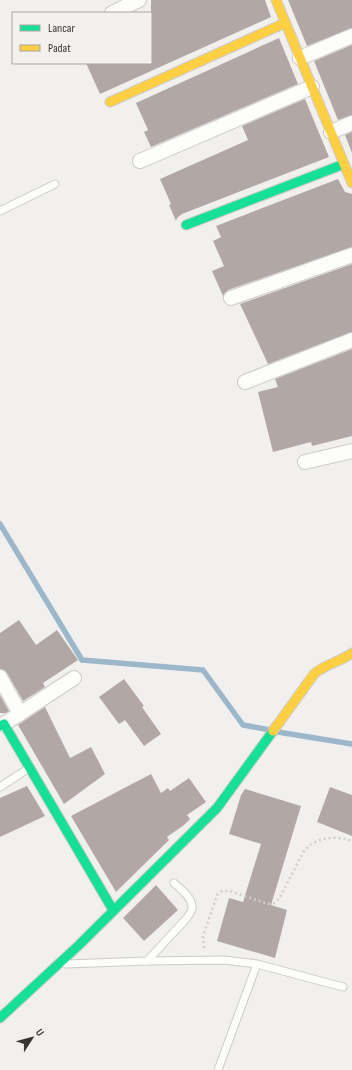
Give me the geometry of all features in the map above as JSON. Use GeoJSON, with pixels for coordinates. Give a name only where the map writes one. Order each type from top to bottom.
{"type":"FeatureCollection","features":[{"type":"Feature","properties":{"kind":"street"},"geometry":{"type":"LineString","coordinates":[[114,12],[140,0]]}},
{"type":"Feature","properties":{"kind":"street"},"geometry":{"type":"LineString","coordinates":[[276,0],[352,183]]}},
{"type":"Feature","properties":{"kind":"street"},"geometry":{"type":"LineString","coordinates":[[110,102],[285,23]]}},
{"type":"Feature","properties":{"kind":"street"},"geometry":{"type":"LineString","coordinates":[[300,58],[352,36]]}},
{"type":"Feature","properties":{"kind":"street"},"geometry":{"type":"LineString","coordinates":[[140,161],[312,87]]}},
{"type":"Feature","properties":{"kind":"street"},"geometry":{"type":"LineString","coordinates":[[331,132],[352,123]]}},
{"type":"Feature","properties":{"kind":"street"},"geometry":{"type":"LineString","coordinates":[[186,225],[344,164]]}},
{"type":"Feature","properties":{"kind":"street"},"geometry":{"type":"LineString","coordinates":[[231,298],[352,255]]}},
{"type":"Feature","properties":{"kind":"street"},"geometry":{"type":"LineString","coordinates":[[245,382],[352,340]]}},
{"type":"Feature","properties":{"kind":"street"},"geometry":{"type":"LineString","coordinates":[[305,462],[352,451]]}},
{"type":"Feature","properties":{"kind":"street"},"geometry":{"type":"LineString","coordinates":[[0,1018],[58,964],[217,808],[314,674],[320,668],[341,661],[352,653]]}},
{"type":"Feature","properties":{"kind":"street"},"geometry":{"type":"LineString","coordinates":[[0,677],[20,714]]}},
{"type":"Feature","properties":{"kind":"street"},"geometry":{"type":"LineString","coordinates":[[74,678],[2,725],[113,910]]}},
{"type":"Feature","properties":{"kind":"lane"},"geometry":{"type":"LineString","coordinates":[[0,211],[55,184]]}},
{"type":"Feature","properties":{"kind":"lane"},"geometry":{"type":"LineString","coordinates":[[0,787],[29,768]]}},
{"type":"Feature","properties":{"kind":"lane"},"geometry":{"type":"LineString","coordinates":[[147,961],[187,918],[193,906],[189,898],[174,883]]}},
{"type":"Feature","properties":{"kind":"lane"},"geometry":{"type":"LineString","coordinates":[[58,964],[224,960],[257,964],[343,987]]}},
{"type":"Feature","properties":{"kind":"lane"},"geometry":{"type":"LineString","coordinates":[[218,1070],[257,964]]}},
{"type":"Feature","properties":{"kind":"path"},"geometry":{"type":"LineString","coordinates":[[205,960],[203,936],[217,895],[222,891],[230,891],[268,904],[274,903],[279,899],[304,850],[308,846],[314,842],[326,838],[352,841]]}},
{"type":"Feature","properties":{"kind":"building"},"geometry":{"type":"Polygon","coordinates":[[[151,0],[265,0],[271,17],[100,94],[86,64],[152,64],[151,0]]]}},
{"type":"Feature","properties":{"kind":"building"},"geometry":{"type":"Polygon","coordinates":[[[288,0],[352,0],[352,28],[307,46],[288,0]]]}},
{"type":"Feature","properties":{"kind":"building"},"geometry":{"type":"Polygon","coordinates":[[[279,38],[298,84],[151,147],[144,132],[148,130],[136,103],[279,38]]]}},
{"type":"Feature","properties":{"kind":"building"},"geometry":{"type":"Polygon","coordinates":[[[352,45],[352,115],[338,120],[314,61],[352,45]]]}},
{"type":"Feature","properties":{"kind":"building"},"geometry":{"type":"Polygon","coordinates":[[[305,99],[329,157],[182,214],[176,221],[169,205],[171,204],[160,179],[248,140],[242,126],[305,99]]]}},
{"type":"Feature","properties":{"kind":"building"},"geometry":{"type":"Polygon","coordinates":[[[352,132],[352,153],[345,135],[352,132]]]}},
{"type":"Feature","properties":{"kind":"building"},"geometry":{"type":"Polygon","coordinates":[[[338,179],[345,192],[352,194],[352,247],[228,290],[223,296],[212,271],[224,266],[213,241],[221,237],[216,226],[338,179]]]}},
{"type":"Feature","properties":{"kind":"building"},"geometry":{"type":"Polygon","coordinates":[[[352,264],[352,332],[268,364],[240,304],[352,264]]]}},
{"type":"Feature","properties":{"kind":"building"},"geometry":{"type":"Polygon","coordinates":[[[352,349],[352,436],[312,446],[311,442],[273,452],[258,392],[278,387],[275,379],[352,349]]]}},
{"type":"Feature","properties":{"kind":"building"},"geometry":{"type":"Polygon","coordinates":[[[19,620],[36,645],[57,630],[78,660],[43,683],[45,687],[23,701],[7,673],[0,669],[0,633],[19,620]]]}},
{"type":"Feature","properties":{"kind":"building"},"geometry":{"type":"Polygon","coordinates":[[[124,679],[144,706],[142,707],[161,734],[144,746],[125,720],[119,724],[99,697],[124,679]]]}},
{"type":"Feature","properties":{"kind":"building"},"geometry":{"type":"Polygon","coordinates":[[[0,695],[9,711],[6,713],[0,713],[0,695]]]}},
{"type":"Feature","properties":{"kind":"building"},"geometry":{"type":"Polygon","coordinates":[[[45,707],[70,758],[91,747],[105,774],[64,804],[18,725],[45,707]]]}},
{"type":"Feature","properties":{"kind":"building"},"geometry":{"type":"Polygon","coordinates":[[[151,774],[161,793],[168,788],[170,791],[189,778],[206,802],[187,815],[190,819],[167,837],[169,840],[116,892],[71,816],[151,774]]]}},
{"type":"Feature","properties":{"kind":"building"},"geometry":{"type":"Polygon","coordinates":[[[27,786],[45,816],[0,837],[0,798],[27,786]]]}},
{"type":"Feature","properties":{"kind":"building"},"geometry":{"type":"Polygon","coordinates":[[[330,787],[352,795],[352,836],[317,822],[330,787]]]}},
{"type":"Feature","properties":{"kind":"building"},"geometry":{"type":"Polygon","coordinates":[[[245,789],[301,806],[271,905],[287,910],[275,958],[217,941],[229,898],[243,902],[261,844],[229,834],[241,795],[245,789]]]}},
{"type":"Feature","properties":{"kind":"building"},"geometry":{"type":"Polygon","coordinates":[[[156,885],[178,910],[144,941],[123,918],[156,885]]]}},
{"type":"Feature","properties":{"kind":"waterway"},"geometry":{"type":"LineString","coordinates":[[0,524],[82,660],[203,670],[243,725],[270,730]]}},
{"type":"Feature","properties":{"kind":"waterway"},"geometry":{"type":"LineString","coordinates":[[278,732],[352,744]]}},
{"type":"Feature","properties":{"kind":"traffic: fast"},"geometry":{"type":"LineString","coordinates":[[186,225],[344,164]]}},
{"type":"Feature","properties":{"kind":"traffic: fast"},"geometry":{"type":"LineString","coordinates":[[0,726],[4,724],[113,910]]}},
{"type":"Feature","properties":{"kind":"traffic: fast"},"geometry":{"type":"LineString","coordinates":[[0,1018],[79,945],[217,808],[273,731]]}},
{"type":"Feature","properties":{"kind":"traffic: slow"},"geometry":{"type":"LineString","coordinates":[[276,0],[352,183]]}},
{"type":"Feature","properties":{"kind":"traffic: slow"},"geometry":{"type":"LineString","coordinates":[[110,102],[285,23]]}},
{"type":"Feature","properties":{"kind":"traffic: slow"},"geometry":{"type":"LineString","coordinates":[[273,731],[314,674],[352,653]]}}]}
